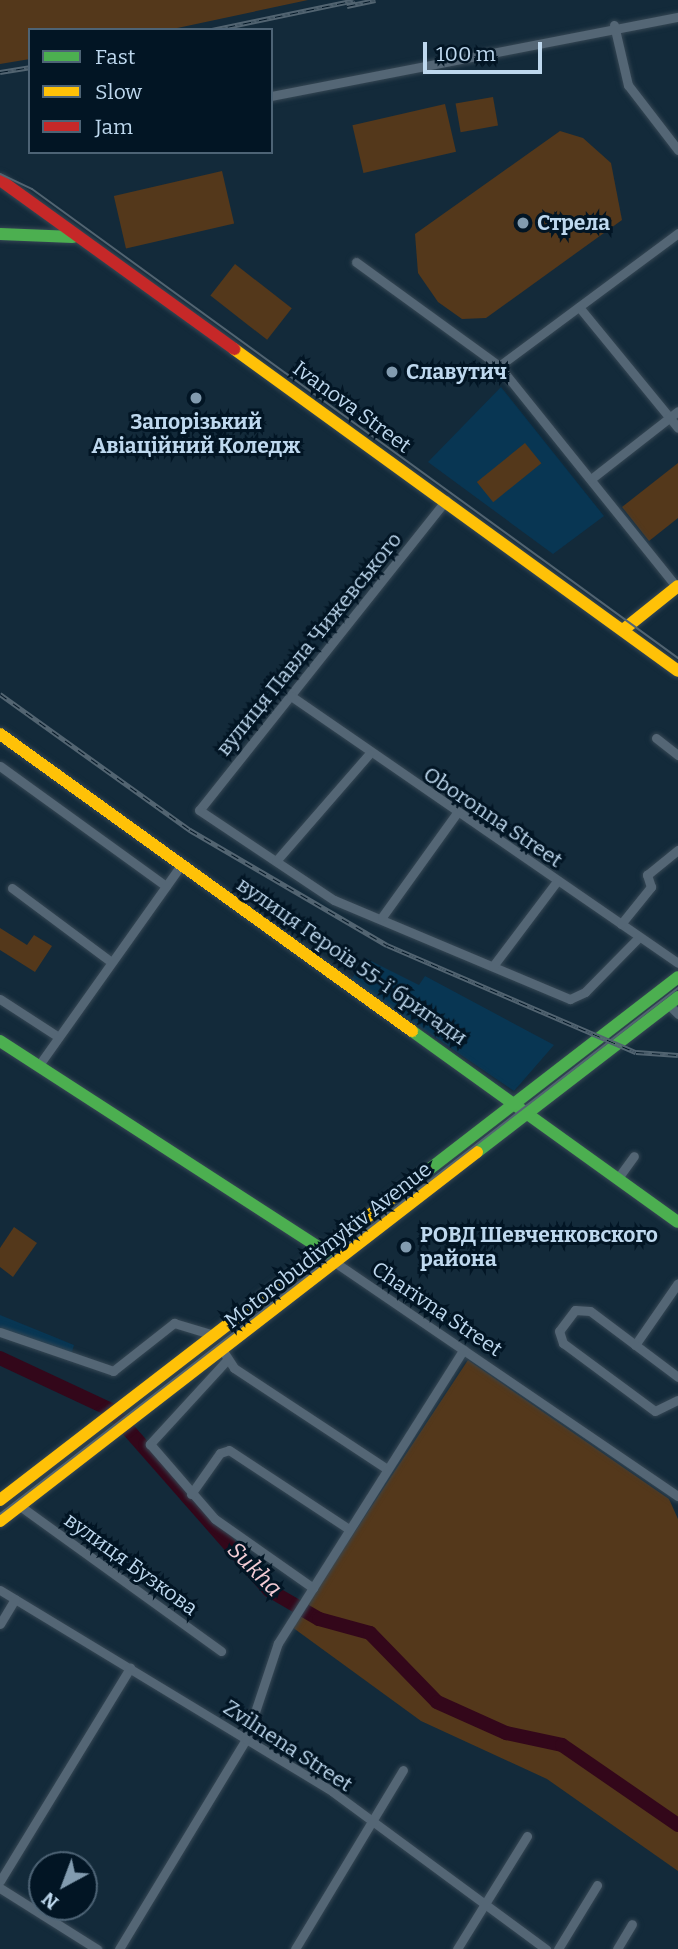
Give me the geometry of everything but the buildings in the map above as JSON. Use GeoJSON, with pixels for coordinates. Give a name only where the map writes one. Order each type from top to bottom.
{"type":"FeatureCollection","features":[{"type":"Feature","properties":{"kind":"main road","name":"Ivanova Street"},"geometry":{"type":"LineString","coordinates":[[0,180],[444,503],[678,679]]}},
{"type":"Feature","properties":{"kind":"main road","name":"Ivanova Street"},"geometry":{"type":"LineString","coordinates":[[0,189],[80,237]]}},
{"type":"Feature","properties":{"kind":"main road"},"geometry":{"type":"LineString","coordinates":[[0,234],[80,237]]}},
{"type":"Feature","properties":{"kind":"main road","name":"Ivanova Street"},"geometry":{"type":"LineString","coordinates":[[444,503],[678,671]]}},
{"type":"Feature","properties":{"kind":"main road"},"geometry":{"type":"LineString","coordinates":[[623,630],[678,586]]}},
{"type":"Feature","properties":{"kind":"main road","name":"вулиця Героїв 55-ї бригади"},"geometry":{"type":"LineString","coordinates":[[0,734],[517,1103],[678,1222]]}},
{"type":"Feature","properties":{"kind":"main road","name":"Motorobudivnykiv Avenue"},"geometry":{"type":"LineString","coordinates":[[0,1500],[678,977]]}},
{"type":"Feature","properties":{"kind":"main road","name":"Motorobudivnykiv Avenue"},"geometry":{"type":"LineString","coordinates":[[0,1521],[148,1408],[224,1356],[336,1263],[675,1005]]}},
{"type":"Feature","properties":{"kind":"main road","name":"Charivna Street"},"geometry":{"type":"LineString","coordinates":[[0,1041],[325,1248],[336,1263]]}},
{"type":"Feature","properties":{"kind":"street"},"geometry":{"type":"LineString","coordinates":[[273,96],[614,26],[678,18]]}},
{"type":"Feature","properties":{"kind":"street"},"geometry":{"type":"LineString","coordinates":[[614,26],[628,85],[678,150]]}},
{"type":"Feature","properties":{"kind":"street"},"geometry":{"type":"LineString","coordinates":[[499,366],[678,233]]}},
{"type":"Feature","properties":{"kind":"street"},"geometry":{"type":"LineString","coordinates":[[356,262],[499,366],[678,586]]}},
{"type":"Feature","properties":{"kind":"street"},"geometry":{"type":"LineString","coordinates":[[579,307],[674,414],[678,428]]}},
{"type":"Feature","properties":{"kind":"street"},"geometry":{"type":"LineString","coordinates":[[591,479],[674,414]]}},
{"type":"Feature","properties":{"kind":"street","name":"вулиця Павла Чижевського"},"geometry":{"type":"LineString","coordinates":[[201,803],[291,696],[444,503]]}},
{"type":"Feature","properties":{"kind":"street","name":"Oboronna Street"},"geometry":{"type":"LineString","coordinates":[[291,696],[369,754],[678,963]]}},
{"type":"Feature","properties":{"kind":"street"},"geometry":{"type":"LineString","coordinates":[[656,738],[678,755]]}},
{"type":"Feature","properties":{"kind":"street"},"geometry":{"type":"LineString","coordinates":[[276,861],[369,754]]}},
{"type":"Feature","properties":{"kind":"street"},"geometry":{"type":"LineString","coordinates":[[0,766],[166,886]]}},
{"type":"Feature","properties":{"kind":"street","name":"вулиця Героїв 55-ї бригади"},"geometry":{"type":"LineString","coordinates":[[201,803],[202,817],[276,861],[334,900],[382,917],[493,966],[578,998],[639,937]]}},
{"type":"Feature","properties":{"kind":"street"},"geometry":{"type":"LineString","coordinates":[[382,917],[456,814]]}},
{"type":"Feature","properties":{"kind":"street"},"geometry":{"type":"LineString","coordinates":[[621,924],[651,887],[647,875],[678,850]]}},
{"type":"Feature","properties":{"kind":"street"},"geometry":{"type":"LineString","coordinates":[[39,1065],[110,961],[182,864]]}},
{"type":"Feature","properties":{"kind":"street"},"geometry":{"type":"LineString","coordinates":[[493,966],[557,881]]}},
{"type":"Feature","properties":{"kind":"street"},"geometry":{"type":"LineString","coordinates":[[12,888],[110,961]]}},
{"type":"Feature","properties":{"kind":"street"},"geometry":{"type":"LineString","coordinates":[[0,999],[57,1036]]}},
{"type":"Feature","properties":{"kind":"street"},"geometry":{"type":"LineString","coordinates":[[618,1178],[634,1156]]}},
{"type":"Feature","properties":{"kind":"street","name":"Charivna Street"},"geometry":{"type":"LineString","coordinates":[[336,1263],[678,1496]]}},
{"type":"Feature","properties":{"kind":"street"},"geometry":{"type":"LineString","coordinates":[[635,1345],[678,1283]]}},
{"type":"Feature","properties":{"kind":"street"},"geometry":{"type":"LineString","coordinates":[[678,1377],[584,1309],[571,1314],[558,1335],[655,1412],[678,1401]]}},
{"type":"Feature","properties":{"kind":"street"},"geometry":{"type":"LineString","coordinates":[[0,1332],[113,1371],[174,1324],[214,1335]]}},
{"type":"Feature","properties":{"kind":"street"},"geometry":{"type":"LineString","coordinates":[[119,1949],[246,1739],[278,1643],[463,1350]]}},
{"type":"Feature","properties":{"kind":"street"},"geometry":{"type":"LineString","coordinates":[[313,1588],[191,1494],[149,1440],[224,1356],[387,1469]]}},
{"type":"Feature","properties":{"kind":"street"},"geometry":{"type":"LineString","coordinates":[[191,1494],[220,1452],[229,1450],[349,1529]]}},
{"type":"Feature","properties":{"kind":"street","name":"вулиця Бузкова"},"geometry":{"type":"LineString","coordinates":[[20,1506],[221,1651]]}},
{"type":"Feature","properties":{"kind":"street","name":"Zvilnena Street"},"geometry":{"type":"LineString","coordinates":[[0,1590],[333,1792],[371,1824],[546,1949]]}},
{"type":"Feature","properties":{"kind":"street"},"geometry":{"type":"LineString","coordinates":[[0,1624],[15,1599]]}},
{"type":"Feature","properties":{"kind":"street"},"geometry":{"type":"LineString","coordinates":[[0,1881],[130,1668]]}},
{"type":"Feature","properties":{"kind":"street"},"geometry":{"type":"LineString","coordinates":[[295,1949],[403,1769]]}},
{"type":"Feature","properties":{"kind":"street"},"geometry":{"type":"LineString","coordinates":[[457,1949],[527,1836]]}},
{"type":"Feature","properties":{"kind":"street"},"geometry":{"type":"LineString","coordinates":[[558,1949],[597,1885]]}},
{"type":"Feature","properties":{"kind":"street"},"geometry":{"type":"LineString","coordinates":[[0,1888],[97,1949]]}},
{"type":"Feature","properties":{"kind":"street"},"geometry":{"type":"LineString","coordinates":[[617,1949],[632,1924]]}},
{"type":"Feature","properties":{"kind":"shaded area"},"geometry":{"type":"Polygon","coordinates":[[[0,0],[308,0],[177,28],[28,28],[28,59],[0,64],[0,0]]]}},
{"type":"Feature","properties":{"kind":"shaded area"},"geometry":{"type":"Polygon","coordinates":[[[493,97],[498,126],[461,132],[456,104],[493,97]]]}},
{"type":"Feature","properties":{"kind":"shaded area"},"geometry":{"type":"Polygon","coordinates":[[[445,104],[456,152],[363,173],[352,125],[445,104]]]}},
{"type":"Feature","properties":{"kind":"shaded area","name":"Стрела"},"geometry":{"type":"Polygon","coordinates":[[[560,131],[583,138],[611,163],[622,220],[486,318],[462,319],[438,302],[418,273],[415,234],[560,131]]]}},
{"type":"Feature","properties":{"kind":"shaded area"},"geometry":{"type":"Polygon","coordinates":[[[222,171],[234,224],[126,249],[114,196],[222,171]]]}},
{"type":"Feature","properties":{"kind":"shaded area"},"geometry":{"type":"Polygon","coordinates":[[[235,264],[292,308],[267,340],[210,296],[235,264]]]}},
{"type":"Feature","properties":{"kind":"shaded area"},"geometry":{"type":"Polygon","coordinates":[[[501,387],[604,516],[553,554],[428,462],[501,387]]]}},
{"type":"Feature","properties":{"kind":"shaded area"},"geometry":{"type":"Polygon","coordinates":[[[525,443],[541,463],[493,502],[477,482],[525,443]]]}},
{"type":"Feature","properties":{"kind":"shaded area"},"geometry":{"type":"Polygon","coordinates":[[[678,463],[678,518],[649,541],[622,507],[678,463]]]}},
{"type":"Feature","properties":{"kind":"shaded area"},"geometry":{"type":"Polygon","coordinates":[[[0,928],[27,945],[34,935],[52,946],[35,972],[0,950],[0,928]]]}},
{"type":"Feature","properties":{"kind":"shaded area"},"geometry":{"type":"Polygon","coordinates":[[[365,958],[419,985],[425,976],[554,1045],[514,1091],[351,980],[365,958]]]}},
{"type":"Feature","properties":{"kind":"shaded area"},"geometry":{"type":"Polygon","coordinates":[[[14,1227],[37,1243],[13,1277],[0,1267],[0,1248],[14,1227]]]}},
{"type":"Feature","properties":{"kind":"shaded area"},"geometry":{"type":"Polygon","coordinates":[[[0,1315],[74,1345],[70,1359],[0,1332],[0,1315]]]}},
{"type":"Feature","properties":{"kind":"shaded area"},"geometry":{"type":"Polygon","coordinates":[[[468,1360],[669,1499],[678,1519],[678,1871],[547,1779],[421,1721],[292,1627],[468,1360]]]}},
{"type":"Feature","properties":{"kind":"waterway","name":"Sukha"},"geometry":{"type":"LineString","coordinates":[[0,1358],[111,1410],[269,1590],[319,1619],[370,1633],[437,1702],[506,1733],[562,1745],[678,1825]]}},
{"type":"Feature","properties":{"kind":"tram line"},"geometry":{"type":"LineString","coordinates":[[0,174],[32,189],[678,658]]}},
{"type":"Feature","properties":{"kind":"tram line"},"geometry":{"type":"LineString","coordinates":[[0,1514],[678,988]]}},
{"type":"Feature","properties":{"kind":"railway"},"geometry":{"type":"LineString","coordinates":[[222,28],[355,0]]}},
{"type":"Feature","properties":{"kind":"railway"},"geometry":{"type":"LineString","coordinates":[[347,6],[375,0]]}},
{"type":"Feature","properties":{"kind":"railway"},"geometry":{"type":"LineString","coordinates":[[0,72],[28,67]]}},
{"type":"Feature","properties":{"kind":"railway"},"geometry":{"type":"LineString","coordinates":[[0,694],[190,830],[387,945],[636,1052],[678,1055]]}},
{"type":"Feature","properties":{"kind":"traffic: fast"},"geometry":{"type":"LineString","coordinates":[[0,234],[73,237]]}},
{"type":"Feature","properties":{"kind":"traffic: fast"},"geometry":{"type":"LineString","coordinates":[[427,1171],[678,977]]}},
{"type":"Feature","properties":{"kind":"traffic: fast"},"geometry":{"type":"LineString","coordinates":[[477,1152],[678,997]]}},
{"type":"Feature","properties":{"kind":"traffic: fast"},"geometry":{"type":"LineString","coordinates":[[412,1031],[678,1222]]}},
{"type":"Feature","properties":{"kind":"traffic: fast"},"geometry":{"type":"LineString","coordinates":[[0,1041],[329,1254]]}},
{"type":"Feature","properties":{"kind":"traffic: slow"},"geometry":{"type":"LineString","coordinates":[[234,349],[678,671]]}},
{"type":"Feature","properties":{"kind":"traffic: slow"},"geometry":{"type":"LineString","coordinates":[[623,630],[678,586]]}},
{"type":"Feature","properties":{"kind":"traffic: slow"},"geometry":{"type":"LineString","coordinates":[[0,734],[412,1031]]}},
{"type":"Feature","properties":{"kind":"traffic: slow"},"geometry":{"type":"LineString","coordinates":[[0,1521],[477,1152]]}},
{"type":"Feature","properties":{"kind":"traffic: slow"},"geometry":{"type":"LineString","coordinates":[[0,1500],[427,1171]]}},
{"type":"Feature","properties":{"kind":"traffic: jam"},"geometry":{"type":"LineString","coordinates":[[0,180],[234,349]]}},
{"type":"Feature","properties":{"kind":"place","name":"Стрела"},"geometry":{"type":"Point","coordinates":[523,223]}},
{"type":"Feature","properties":{"kind":"place","name":"Славутич"},"geometry":{"type":"Point","coordinates":[392,372]}},
{"type":"Feature","properties":{"kind":"place","name":"Запорізький Авіаційний Коледж"},"geometry":{"type":"Point","coordinates":[196,398]}},
{"type":"Feature","properties":{"kind":"place","name":"РОВД Шевченковского района"},"geometry":{"type":"Point","coordinates":[406,1247]}}]}
